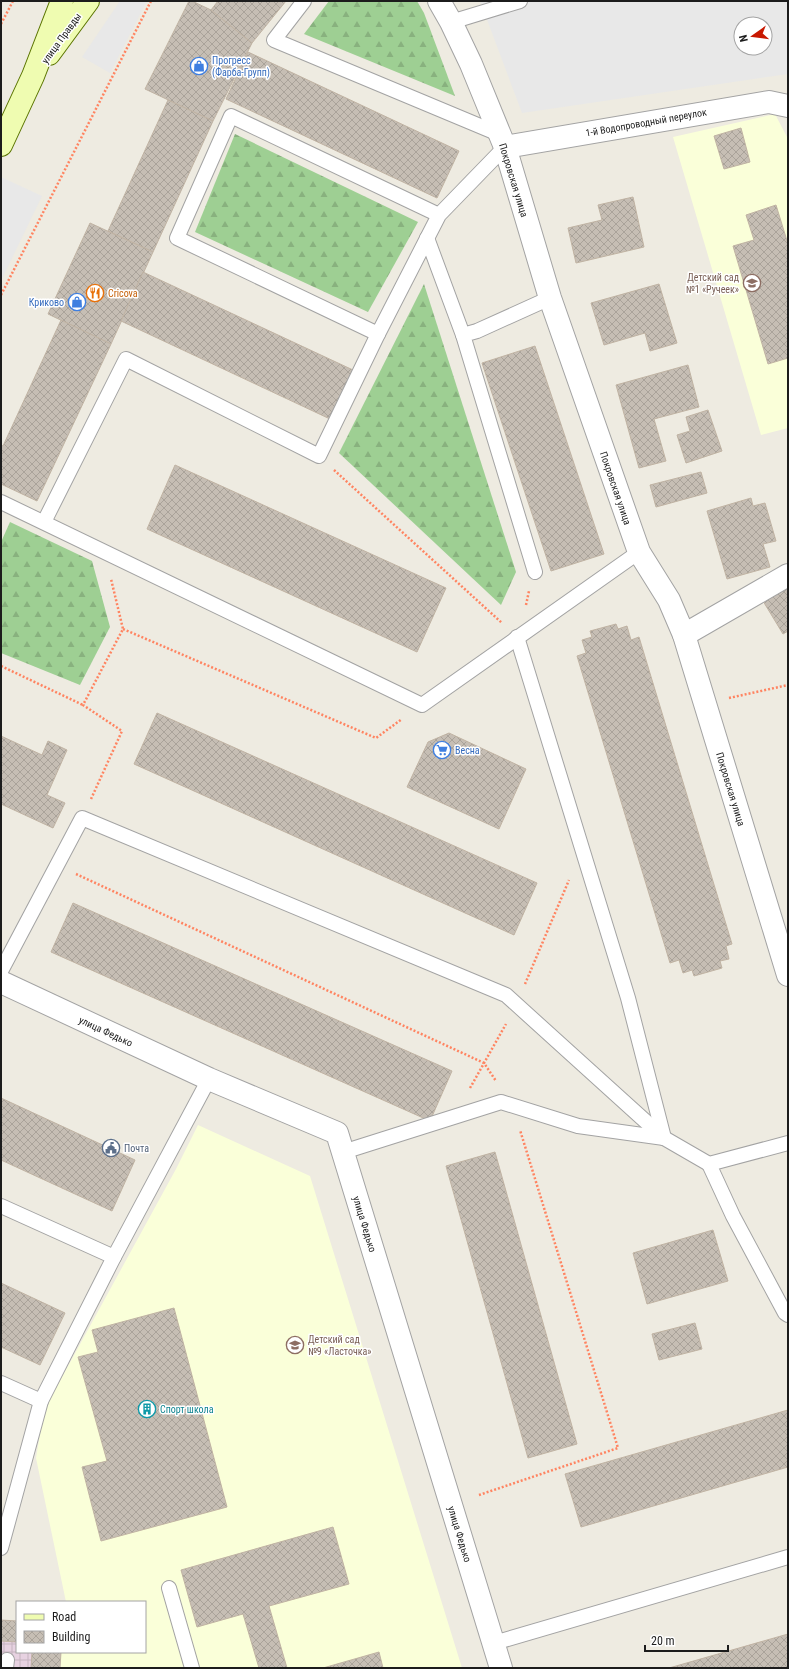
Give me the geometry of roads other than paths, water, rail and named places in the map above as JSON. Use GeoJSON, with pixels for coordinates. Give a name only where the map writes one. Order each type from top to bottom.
{"type":"FeatureCollection","features":[{"type":"Feature","properties":{"kind":"main road","name":"улица Правды"},"geometry":{"type":"LineString","coordinates":[[1,145],[33,76],[62,1]]}},
{"type":"Feature","properties":{"kind":"main road","name":"улица Правды"},"geometry":{"type":"LineString","coordinates":[[33,76],[88,1]]}},
{"type":"Feature","properties":{"kind":"street","name":"Покровская улица"},"geometry":{"type":"LineString","coordinates":[[439,1],[471,64],[502,140],[550,298],[639,552],[669,600],[684,635],[788,975]]}},
{"type":"Feature","properties":{"kind":"street","name":"1-й Водопроводный переулок"},"geometry":{"type":"LineString","coordinates":[[502,140],[769,102],[788,106]]}},
{"type":"Feature","properties":{"kind":"street"},"geometry":{"type":"LineString","coordinates":[[684,635],[788,575]]}},
{"type":"Feature","properties":{"kind":"street","name":"улица Федько"},"geometry":{"type":"LineString","coordinates":[[1,982],[209,1079],[337,1132],[502,1668]]}},
{"type":"Feature","properties":{"kind":"lane"},"geometry":{"type":"LineString","coordinates":[[44,522],[126,358],[319,456],[378,334],[439,215],[502,140],[274,40],[304,1]]}},
{"type":"Feature","properties":{"kind":"lane"},"geometry":{"type":"LineString","coordinates":[[451,22],[520,1]]}},
{"type":"Feature","properties":{"kind":"lane"},"geometry":{"type":"LineString","coordinates":[[378,334],[177,238],[231,116],[439,215]]}},
{"type":"Feature","properties":{"kind":"lane"},"geometry":{"type":"LineString","coordinates":[[427,238],[463,335],[535,572]]}},
{"type":"Feature","properties":{"kind":"lane"},"geometry":{"type":"LineString","coordinates":[[463,335],[550,298]]}},
{"type":"Feature","properties":{"kind":"lane"},"geometry":{"type":"LineString","coordinates":[[1,502],[422,705],[639,552]]}},
{"type":"Feature","properties":{"kind":"lane"},"geometry":{"type":"LineString","coordinates":[[517,637],[628,998],[664,1138]]}},
{"type":"Feature","properties":{"kind":"lane"},"geometry":{"type":"LineString","coordinates":[[1,970],[82,818],[506,995],[664,1138],[710,1164],[733,1216],[785,1313],[788,1315]]}},
{"type":"Feature","properties":{"kind":"lane"},"geometry":{"type":"LineString","coordinates":[[1,1548],[41,1401],[114,1257],[209,1079]]}},
{"type":"Feature","properties":{"kind":"lane"},"geometry":{"type":"LineString","coordinates":[[343,1152],[501,1102],[578,1126],[664,1138]]}},
{"type":"Feature","properties":{"kind":"lane"},"geometry":{"type":"LineString","coordinates":[[710,1164],[788,1143]]}},
{"type":"Feature","properties":{"kind":"lane"},"geometry":{"type":"LineString","coordinates":[[1,1206],[114,1257]]}},
{"type":"Feature","properties":{"kind":"lane"},"geometry":{"type":"LineString","coordinates":[[1,1383],[41,1401]]}},
{"type":"Feature","properties":{"kind":"lane"},"geometry":{"type":"LineString","coordinates":[[494,1643],[788,1557]]}},
{"type":"Feature","properties":{"kind":"lane"},"geometry":{"type":"LineString","coordinates":[[170,1588],[192,1668]]}},
{"type":"Feature","properties":{"kind":"place","name":"Прогресс (Фарба-Групп)"},"geometry":{"type":"Point","coordinates":[199,66]}},
{"type":"Feature","properties":{"kind":"place","name":"Детский сад №1 «Ручеек»"},"geometry":{"type":"Point","coordinates":[752,283]}},
{"type":"Feature","properties":{"kind":"place","name":"Cricova"},"geometry":{"type":"Point","coordinates":[95,293]}},
{"type":"Feature","properties":{"kind":"place","name":"Криково"},"geometry":{"type":"Point","coordinates":[77,302]}},
{"type":"Feature","properties":{"kind":"place","name":"Весна"},"geometry":{"type":"Point","coordinates":[442,750]}},
{"type":"Feature","properties":{"kind":"place","name":"Почта"},"geometry":{"type":"Point","coordinates":[111,1148]}},
{"type":"Feature","properties":{"kind":"place","name":"Детский сад №9 «Ласточка»"},"geometry":{"type":"Point","coordinates":[295,1345]}},
{"type":"Feature","properties":{"kind":"place","name":"Спорт школа"},"geometry":{"type":"Point","coordinates":[147,1409]}}]}
